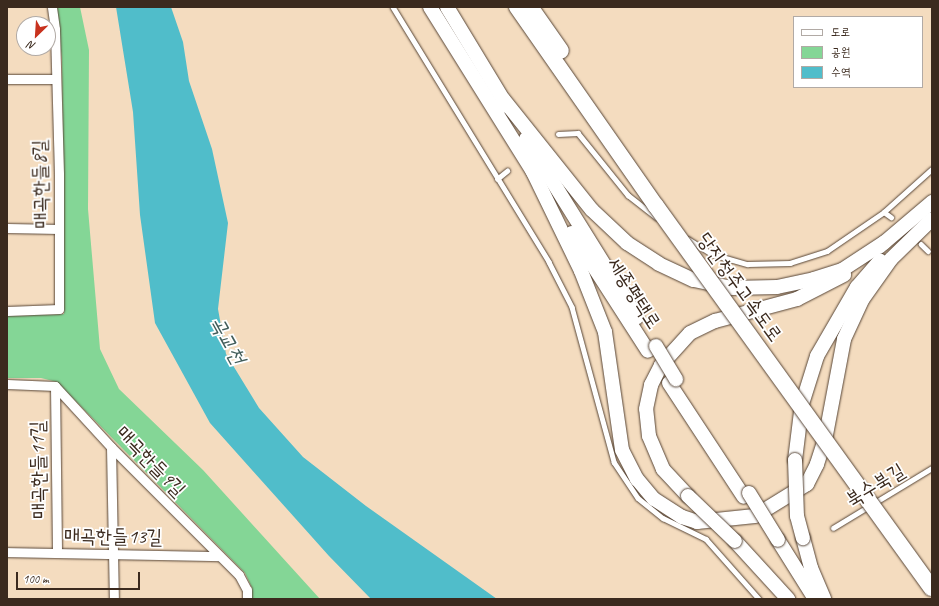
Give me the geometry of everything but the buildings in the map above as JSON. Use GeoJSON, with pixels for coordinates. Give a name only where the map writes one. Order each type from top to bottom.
{"type":"FeatureCollection","features":[{"type":"Feature","properties":{"kind":"highway","name":"세종평택로"},"geometry":{"type":"LineString","coordinates":[[430,7],[532,170],[652,349],[775,541],[815,599]]}},
{"type":"Feature","properties":{"kind":"highway","name":"세종평택로"},"geometry":{"type":"LineString","coordinates":[[447,7],[503,98],[652,349]]}},
{"type":"Feature","properties":{"kind":"highway","name":"당진청주고속도로"},"geometry":{"type":"LineString","coordinates":[[517,7],[656,206],[932,588]]}},
{"type":"Feature","properties":{"kind":"highway","name":"당진청주고속도로"},"geometry":{"type":"LineString","coordinates":[[530,7],[932,572]]}},
{"type":"Feature","properties":{"kind":"highway"},"geometry":{"type":"LineString","coordinates":[[503,98],[592,210],[627,243],[659,264],[694,280],[732,288],[785,285],[842,270],[885,242]]}},
{"type":"Feature","properties":{"kind":"highway"},"geometry":{"type":"LineString","coordinates":[[532,170],[581,271],[605,332],[622,450],[637,479],[654,499],[682,517],[697,522],[755,516],[807,484],[817,464],[825,440],[844,339],[862,300],[891,259],[932,218]]}},
{"type":"Feature","properties":{"kind":"highway"},"geometry":{"type":"LineString","coordinates":[[788,599],[735,541],[688,496],[663,469],[649,436],[648,401],[651,385],[661,365],[690,333],[715,321],[797,299],[836,281],[932,202]]}},
{"type":"Feature","properties":{"kind":"highway"},"geometry":{"type":"LineString","coordinates":[[824,599],[811,568],[797,516],[795,460],[802,404],[817,356],[835,320],[857,287],[886,255],[932,218]]}},
{"type":"Feature","properties":{"kind":"highway","name":"세종평택로"},"geometry":{"type":"LineString","coordinates":[[775,541],[808,599]]}},
{"type":"Feature","properties":{"kind":"street","name":"매곡한들8길"},"geometry":{"type":"LineString","coordinates":[[7,311],[59,309],[55,29],[52,7]]}},
{"type":"Feature","properties":{"kind":"street"},"geometry":{"type":"LineString","coordinates":[[7,79],[56,79]]}},
{"type":"Feature","properties":{"kind":"street"},"geometry":{"type":"LineString","coordinates":[[7,228],[59,229]]}},
{"type":"Feature","properties":{"kind":"street"},"geometry":{"type":"LineString","coordinates":[[7,384],[55,386]]}},
{"type":"Feature","properties":{"kind":"street","name":"매곡한들9길"},"geometry":{"type":"LineString","coordinates":[[55,386],[111,447],[239,575],[247,590],[247,599]]}},
{"type":"Feature","properties":{"kind":"street","name":"매곡한들11길"},"geometry":{"type":"LineString","coordinates":[[55,386],[58,553]]}},
{"type":"Feature","properties":{"kind":"street"},"geometry":{"type":"LineString","coordinates":[[111,447],[114,599]]}},
{"type":"Feature","properties":{"kind":"street","name":"매곡한들13길"},"geometry":{"type":"LineString","coordinates":[[7,552],[219,556]]}},
{"type":"Feature","properties":{"kind":"lane"},"geometry":{"type":"LineString","coordinates":[[393,7],[549,262],[572,307],[614,462],[638,498],[663,518],[706,539],[759,599]]}},
{"type":"Feature","properties":{"kind":"lane"},"geometry":{"type":"LineString","coordinates":[[558,134],[578,133],[628,195],[674,231],[712,254],[748,264],[790,263],[827,251],[884,212],[932,169]]}},
{"type":"Feature","properties":{"kind":"lane"},"geometry":{"type":"LineString","coordinates":[[497,179],[507,171]]}},
{"type":"Feature","properties":{"kind":"lane"},"geometry":{"type":"LineString","coordinates":[[884,212],[892,217]]}},
{"type":"Feature","properties":{"kind":"lane"},"geometry":{"type":"LineString","coordinates":[[921,244],[928,251]]}},
{"type":"Feature","properties":{"kind":"lane","name":"북수북길"},"geometry":{"type":"LineString","coordinates":[[833,528],[932,468]]}},
{"type":"Feature","properties":{"kind":"green space"},"geometry":{"type":"Polygon","coordinates":[[[56,7],[80,7],[89,50],[88,209],[100,349],[119,389],[203,470],[320,599],[252,599],[252,588],[245,573],[57,382],[41,378],[7,378],[7,316],[64,314],[62,59],[56,7]]]}},
{"type":"Feature","properties":{"kind":"water"},"geometry":{"type":"Polygon","coordinates":[[[116,7],[171,7],[183,42],[189,81],[212,149],[228,223],[218,309],[226,354],[259,408],[303,457],[366,506],[497,599],[371,599],[329,556],[210,423],[155,323],[140,215],[133,112],[116,7]]]}},
{"type":"Feature","properties":{"kind":"water label","name":"곡교천"},"geometry":{"type":"Point","coordinates":[228,340]}}]}
